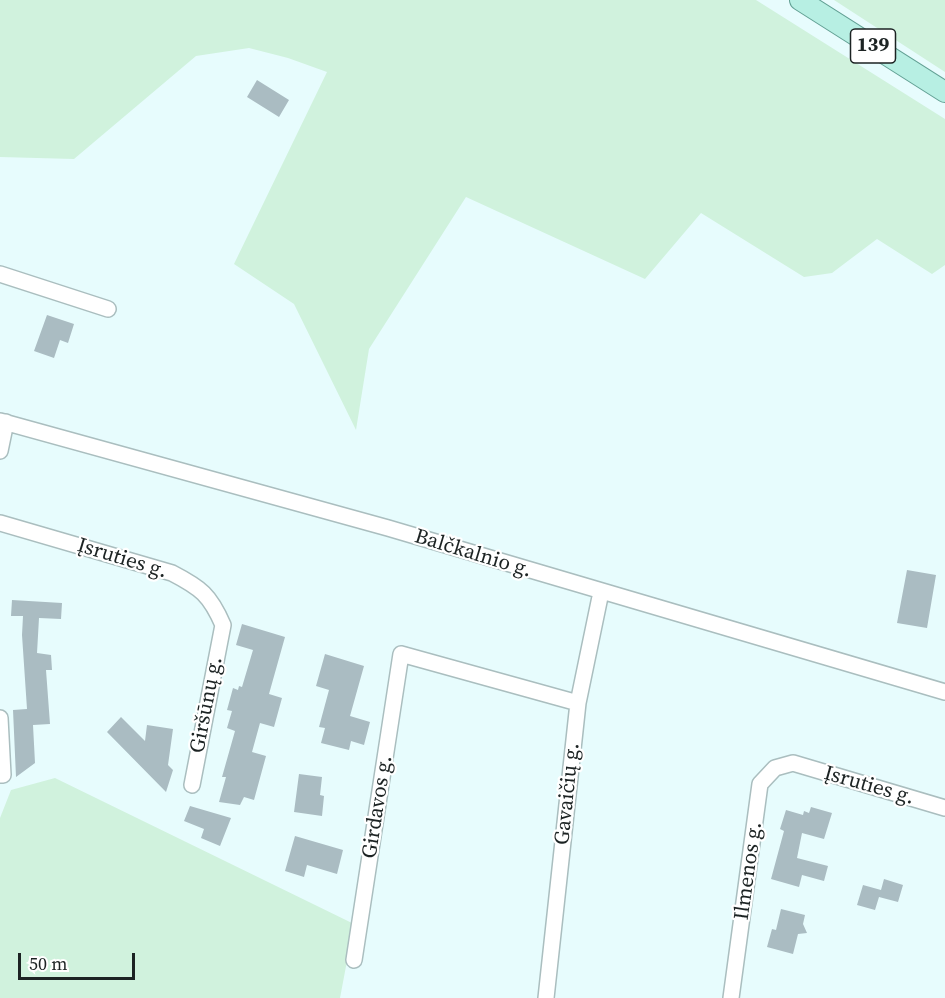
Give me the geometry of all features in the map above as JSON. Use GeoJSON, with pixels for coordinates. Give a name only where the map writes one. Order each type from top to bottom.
{"type":"FeatureCollection","features":[{"type":"Feature","properties":{"kind":"main road","name":"139"},"geometry":{"type":"LineString","coordinates":[[800,0],[945,92]]}},
{"type":"Feature","properties":{"kind":"street"},"geometry":{"type":"LineString","coordinates":[[0,274],[108,309]]}},
{"type":"Feature","properties":{"kind":"street"},"geometry":{"type":"LineString","coordinates":[[0,451],[3,421]]}},
{"type":"Feature","properties":{"kind":"street","name":"Balčkalnio g."},"geometry":{"type":"LineString","coordinates":[[3,421],[388,528],[945,692]]}},
{"type":"Feature","properties":{"kind":"street","name":"Įsruties g."},"geometry":{"type":"LineString","coordinates":[[0,523],[172,573],[190,582],[213,601],[223,625]]}},
{"type":"Feature","properties":{"kind":"street","name":"Gavaičių g."},"geometry":{"type":"LineString","coordinates":[[546,998],[578,703],[601,592]]}},
{"type":"Feature","properties":{"kind":"street","name":"Giršūnų g."},"geometry":{"type":"LineString","coordinates":[[192,785],[223,625]]}},
{"type":"Feature","properties":{"kind":"street","name":"Girdavos g."},"geometry":{"type":"LineString","coordinates":[[354,960],[401,654],[578,703]]}},
{"type":"Feature","properties":{"kind":"street"},"geometry":{"type":"LineString","coordinates":[[0,718],[2,775]]}},
{"type":"Feature","properties":{"kind":"street","name":"Įsruties g."},"geometry":{"type":"LineString","coordinates":[[793,764],[945,808]]}},
{"type":"Feature","properties":{"kind":"street","name":"Ilmenos g."},"geometry":{"type":"LineString","coordinates":[[731,998],[760,784],[774,768],[793,764]]}},
{"type":"Feature","properties":{"kind":"green space"},"geometry":{"type":"Polygon","coordinates":[[[0,0],[756,0],[945,119],[945,265],[932,274],[877,239],[832,273],[804,277],[701,213],[645,279],[466,197],[369,349],[356,430],[294,304],[234,264],[327,72],[288,58],[249,48],[196,56],[74,159],[0,157],[0,0]]]}},
{"type":"Feature","properties":{"kind":"green space"},"geometry":{"type":"Polygon","coordinates":[[[834,0],[945,0],[945,72],[834,0]]]}},
{"type":"Feature","properties":{"kind":"green space"},"geometry":{"type":"Polygon","coordinates":[[[55,778],[354,924],[340,998],[0,998],[0,818],[11,790],[55,778]]]}},
{"type":"Feature","properties":{"kind":"building"},"geometry":{"type":"Polygon","coordinates":[[[257,80],[289,100],[279,117],[247,97],[257,80]]]}},
{"type":"Feature","properties":{"kind":"building"},"geometry":{"type":"Polygon","coordinates":[[[47,315],[74,324],[68,343],[60,340],[54,358],[34,351],[47,315]]]}},
{"type":"Feature","properties":{"kind":"building"},"geometry":{"type":"Polygon","coordinates":[[[907,570],[936,575],[927,628],[897,623],[907,570]]]}},
{"type":"Feature","properties":{"kind":"building"},"geometry":{"type":"Polygon","coordinates":[[[12,600],[62,603],[61,619],[39,618],[37,653],[51,655],[52,670],[46,670],[50,724],[33,725],[35,763],[16,777],[13,710],[27,709],[22,635],[23,616],[11,616],[12,600]]]}},
{"type":"Feature","properties":{"kind":"building"},"geometry":{"type":"Polygon","coordinates":[[[242,624],[285,637],[269,694],[282,698],[274,727],[260,723],[252,752],[266,756],[254,800],[244,797],[240,805],[219,802],[226,777],[222,777],[235,731],[227,728],[232,711],[227,710],[233,688],[238,690],[239,686],[242,687],[253,650],[236,645],[242,624]]]}},
{"type":"Feature","properties":{"kind":"building"},"geometry":{"type":"Polygon","coordinates":[[[325,654],[364,666],[350,716],[370,722],[364,745],[351,741],[349,750],[321,743],[325,728],[319,727],[329,690],[316,686],[325,654]]]}},
{"type":"Feature","properties":{"kind":"building"},"geometry":{"type":"Polygon","coordinates":[[[121,717],[145,741],[147,725],[173,729],[168,765],[173,770],[166,792],[107,732],[121,717]]]}},
{"type":"Feature","properties":{"kind":"building"},"geometry":{"type":"Polygon","coordinates":[[[299,774],[322,777],[320,795],[324,796],[322,816],[294,812],[299,774]]]}},
{"type":"Feature","properties":{"kind":"building"},"geometry":{"type":"Polygon","coordinates":[[[190,806],[231,818],[220,846],[201,838],[204,829],[184,821],[190,806]]]}},
{"type":"Feature","properties":{"kind":"building"},"geometry":{"type":"Polygon","coordinates":[[[811,807],[832,813],[824,839],[802,833],[797,858],[828,866],[824,881],[802,875],[799,887],[771,879],[784,831],[780,829],[786,810],[803,815],[804,811],[809,813],[811,807]]]}},
{"type":"Feature","properties":{"kind":"building"},"geometry":{"type":"Polygon","coordinates":[[[295,836],[343,850],[337,874],[307,865],[304,877],[285,871],[295,836]]]}},
{"type":"Feature","properties":{"kind":"building"},"geometry":{"type":"Polygon","coordinates":[[[884,879],[903,885],[898,902],[879,897],[875,910],[857,905],[863,885],[881,890],[884,879]]]}},
{"type":"Feature","properties":{"kind":"building"},"geometry":{"type":"Polygon","coordinates":[[[781,909],[805,915],[803,924],[807,933],[798,934],[793,954],[767,947],[772,929],[776,930],[781,909]]]}}]}
